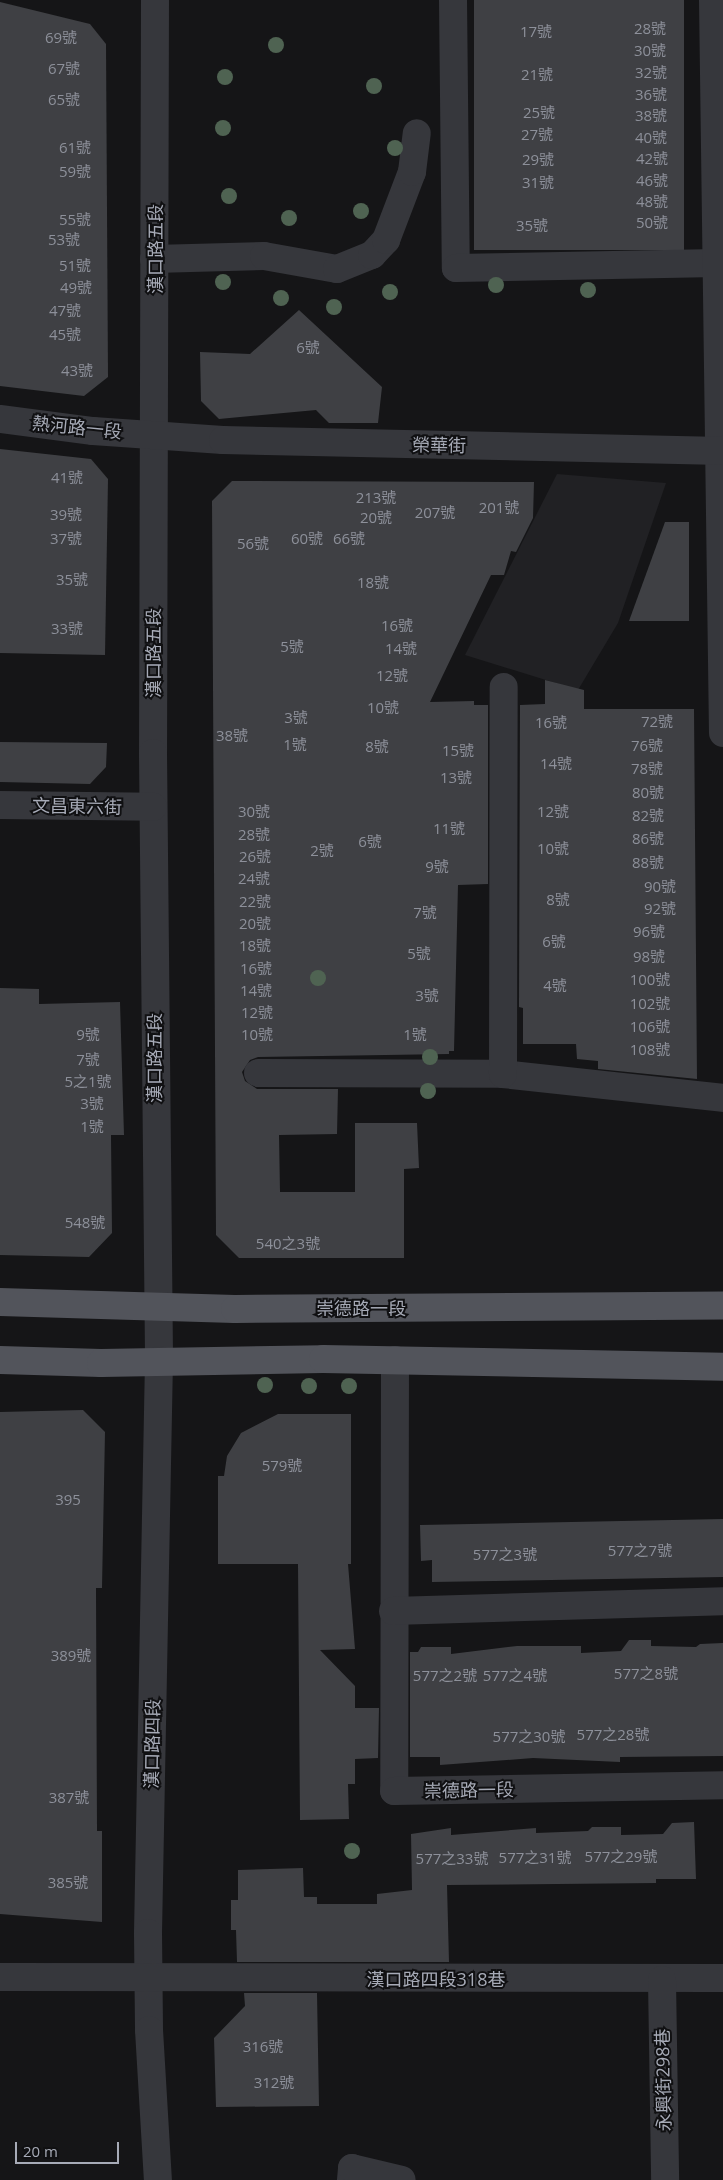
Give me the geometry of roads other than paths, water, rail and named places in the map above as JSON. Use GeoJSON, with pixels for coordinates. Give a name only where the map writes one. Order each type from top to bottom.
{"type":"FeatureCollection","features":[{"type":"Feature","properties":{"kind":"main road","name":"崇德路一段"},"geometry":{"type":"LineString","coordinates":[[0,1302],[157,1307],[723,1306]]}},
{"type":"Feature","properties":{"kind":"main road"},"geometry":{"type":"LineString","coordinates":[[0,1360],[101,1363],[159,1360],[395,1360],[723,1367]]}},
{"type":"Feature","properties":{"kind":"street","name":"漢口路五段"},"geometry":{"type":"LineString","coordinates":[[156,0],[153,807],[157,1307]]}},
{"type":"Feature","properties":{"kind":"street"},"geometry":{"type":"LineString","coordinates":[[453,0],[456,268],[717,263]]}},
{"type":"Feature","properties":{"kind":"street"},"geometry":{"type":"LineString","coordinates":[[713,0],[721,451],[723,733]]}},
{"type":"Feature","properties":{"kind":"street"},"geometry":{"type":"LineString","coordinates":[[154,259],[264,256],[337,269],[372,255],[386,240],[412,172],[418,133]]}},
{"type":"Feature","properties":{"kind":"street","name":"熱河路一段"},"geometry":{"type":"LineString","coordinates":[[0,418],[93,431],[155,434]]}},
{"type":"Feature","properties":{"kind":"street","name":"榮華街"},"geometry":{"type":"LineString","coordinates":[[155,434],[223,440],[721,451]]}},
{"type":"Feature","properties":{"kind":"street"},"geometry":{"type":"LineString","coordinates":[[503,1074],[504,687]]}},
{"type":"Feature","properties":{"kind":"street","name":"文昌東六街"},"geometry":{"type":"LineString","coordinates":[[0,805],[153,807]]}},
{"type":"Feature","properties":{"kind":"street"},"geometry":{"type":"LineString","coordinates":[[258,1073],[503,1074],[723,1098]]}},
{"type":"Feature","properties":{"kind":"street","name":"漢口路四段"},"geometry":{"type":"LineString","coordinates":[[157,1307],[159,1360],[149,1976],[158,2180]]}},
{"type":"Feature","properties":{"kind":"street","name":"崇德路一段"},"geometry":{"type":"LineString","coordinates":[[395,1360],[394,1791],[723,1784]]}},
{"type":"Feature","properties":{"kind":"street"},"geometry":{"type":"LineString","coordinates":[[393,1611],[723,1601]]}},
{"type":"Feature","properties":{"kind":"street","name":"漢口路四段318巷"},"geometry":{"type":"LineString","coordinates":[[0,1977],[149,1976],[662,1980],[723,1978]]}},
{"type":"Feature","properties":{"kind":"street","name":"永興街298巷"},"geometry":{"type":"LineString","coordinates":[[662,1980],[665,2180]]}},
{"type":"Feature","properties":{"kind":"street"},"geometry":{"type":"LineString","coordinates":[[351,2174],[402,2180]]}}]}
